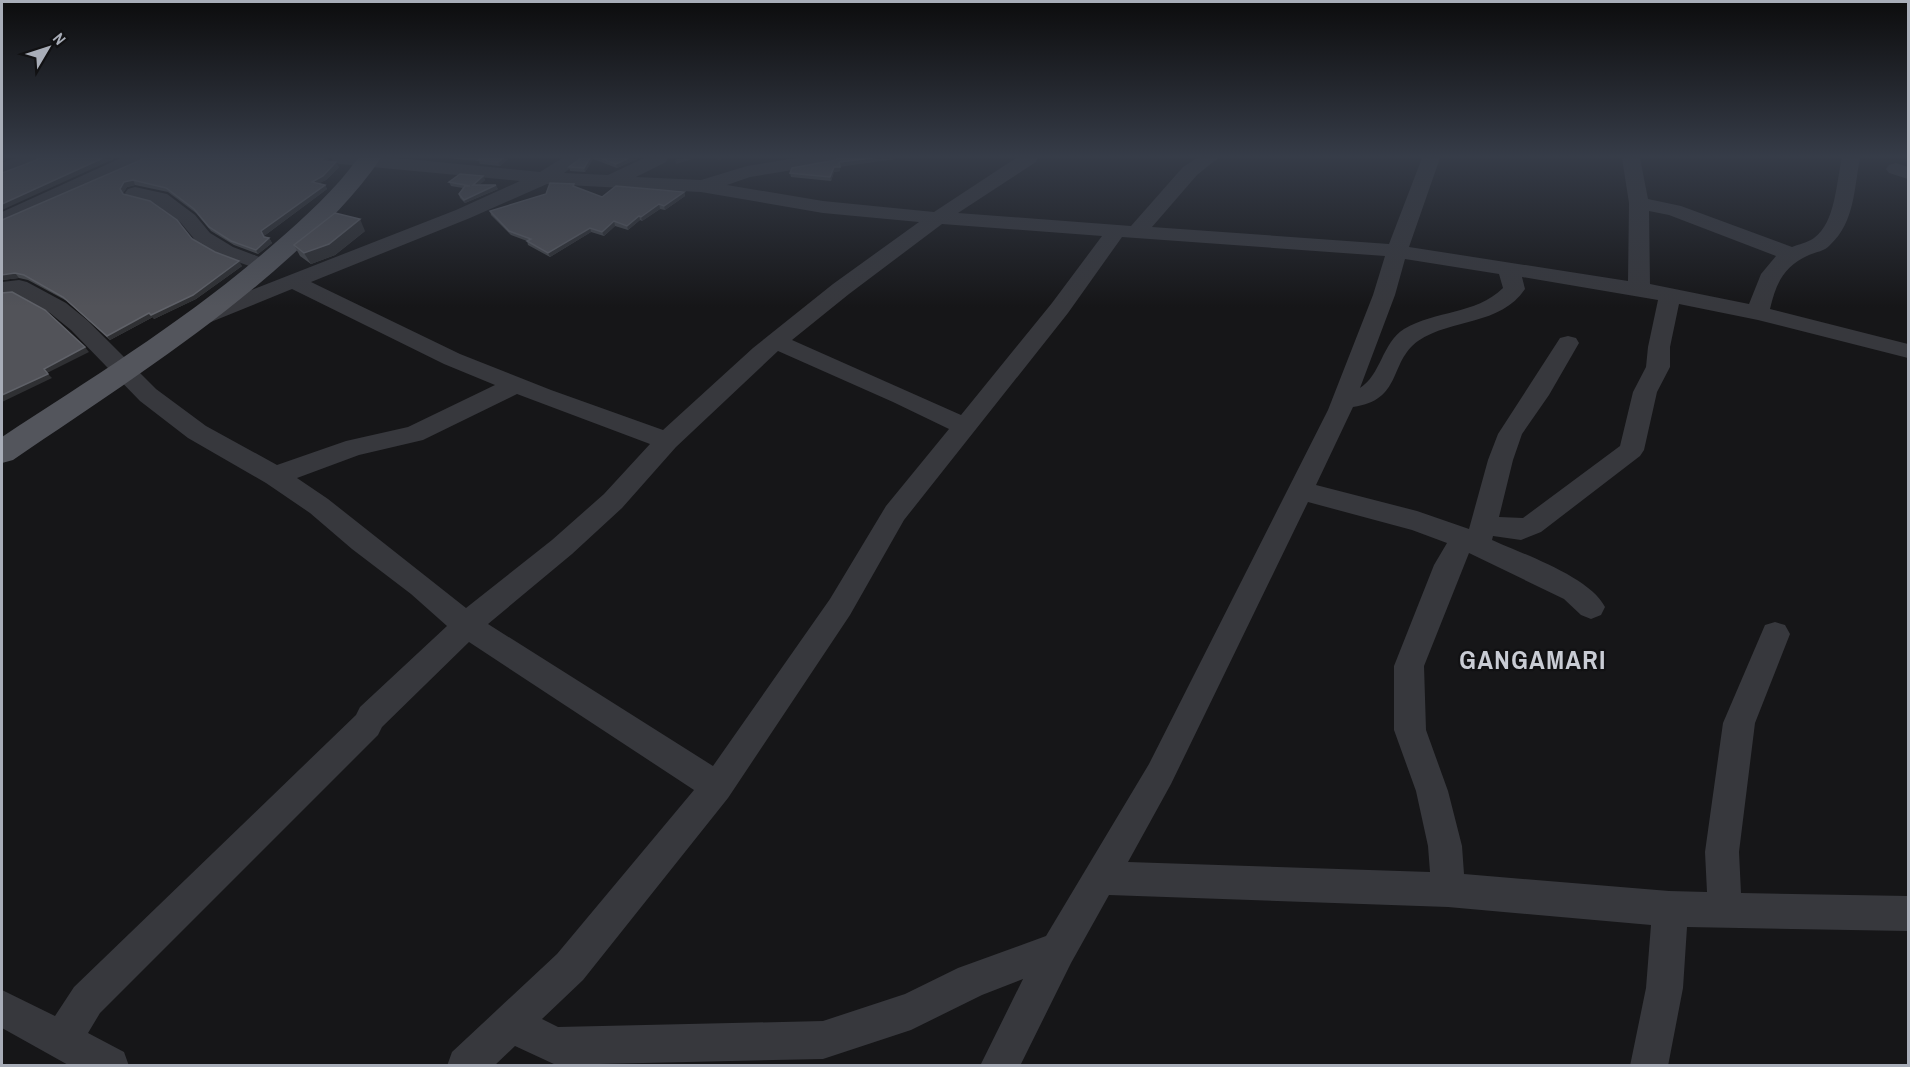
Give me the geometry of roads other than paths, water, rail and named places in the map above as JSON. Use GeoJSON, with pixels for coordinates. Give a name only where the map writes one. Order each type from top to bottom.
{"type":"FeatureCollection","features":[{"type":"Feature","properties":{"kind":"main road"},"geometry":{"type":"LineString","coordinates":[[2,452],[203,317],[266,266],[328,208]]}},
{"type":"Feature","properties":{"kind":"street"},"geometry":{"type":"LineString","coordinates":[[2,219],[27,208]]}},
{"type":"Feature","properties":{"kind":"street"},"geometry":{"type":"LineString","coordinates":[[173,208],[188,219],[203,237],[226,251],[266,266]]}},
{"type":"Feature","properties":{"kind":"street"},"geometry":{"type":"LineString","coordinates":[[203,317],[472,208]]}},
{"type":"Feature","properties":{"kind":"street"},"geometry":{"type":"LineString","coordinates":[[830,208],[938,218],[1397,251],[1639,289],[1758,313],[1908,351]]}},
{"type":"Feature","properties":{"kind":"street"},"geometry":{"type":"LineString","coordinates":[[62,1040],[87,1000],[368,725],[370,717],[466,626],[613,501],[666,441],[776,342],[840,289],[953,208]]}},
{"type":"Feature","properties":{"kind":"street"},"geometry":{"type":"LineString","coordinates":[[466,1065],[570,967],[717,787],[840,607],[895,513],[1059,308],[1126,232],[1151,208]]}},
{"type":"Feature","properties":{"kind":"street"},"geometry":{"type":"LineString","coordinates":[[999,1065],[1058,950],[1160,774],[1300,490],[1342,400],[1384,295],[1413,208]]}},
{"type":"Feature","properties":{"kind":"street"},"geometry":{"type":"LineString","coordinates":[[1639,208],[1639,289]]}},
{"type":"Feature","properties":{"kind":"street"},"geometry":{"type":"LineString","coordinates":[[1663,208],[1790,254]]}},
{"type":"Feature","properties":{"kind":"street"},"geometry":{"type":"LineString","coordinates":[[1758,313],[1766,282],[1780,262],[1790,254],[1822,242],[1841,208]]}},
{"type":"Feature","properties":{"kind":"street"},"geometry":{"type":"LineString","coordinates":[[1342,400],[1366,396],[1376,388],[1395,353],[1411,335],[1491,308],[1507,297],[1514,289],[1509,269]]}},
{"type":"Feature","properties":{"kind":"street"},"geometry":{"type":"LineString","coordinates":[[294,282],[452,359],[543,396],[666,441]]}},
{"type":"Feature","properties":{"kind":"street"},"geometry":{"type":"LineString","coordinates":[[2,289],[19,287],[58,308],[125,370],[148,395],[197,432],[275,477],[319,506],[421,586],[466,626],[717,787]]}},
{"type":"Feature","properties":{"kind":"street"},"geometry":{"type":"LineString","coordinates":[[1474,536],[1521,530],[1532,525],[1631,450],[1645,392],[1658,367],[1659,347],[1670,296]]}},
{"type":"Feature","properties":{"kind":"street"},"geometry":{"type":"LineString","coordinates":[[776,342],[910,400],[963,426]]}},
{"type":"Feature","properties":{"kind":"street"},"geometry":{"type":"LineString","coordinates":[[1448,890],[1445,846],[1432,790],[1410,730],[1409,666],[1449,565],[1474,536],[1510,434],[1522,413],[1536,397],[1568,344]]}},
{"type":"Feature","properties":{"kind":"street"},"geometry":{"type":"LineString","coordinates":[[275,477],[355,447],[414,434],[518,384]]}},
{"type":"Feature","properties":{"kind":"street"},"geometry":{"type":"LineString","coordinates":[[1300,490],[1474,536],[1574,591],[1591,607]]}},
{"type":"Feature","properties":{"kind":"street"},"geometry":{"type":"LineString","coordinates":[[1725,911],[1722,852],[1739,723],[1775,634]]}},
{"type":"Feature","properties":{"kind":"street"},"geometry":{"type":"LineString","coordinates":[[1100,878],[1448,890],[1669,909],[1908,914]]}},
{"type":"Feature","properties":{"kind":"street"},"geometry":{"type":"LineString","coordinates":[[1649,1065],[1658,1029],[1670,951],[1669,909]]}},
{"type":"Feature","properties":{"kind":"street"},"geometry":{"type":"LineString","coordinates":[[510,1023],[556,1046],[823,1040],[911,1011],[971,981],[1058,950]]}},
{"type":"Feature","properties":{"kind":"street"},"geometry":{"type":"LineString","coordinates":[[2,1008],[110,1065]]}},
{"type":"Feature","properties":{"kind":"district","name":"GANGAMARI"},"geometry":{"type":"Point","coordinates":[1533,659]}}]}
